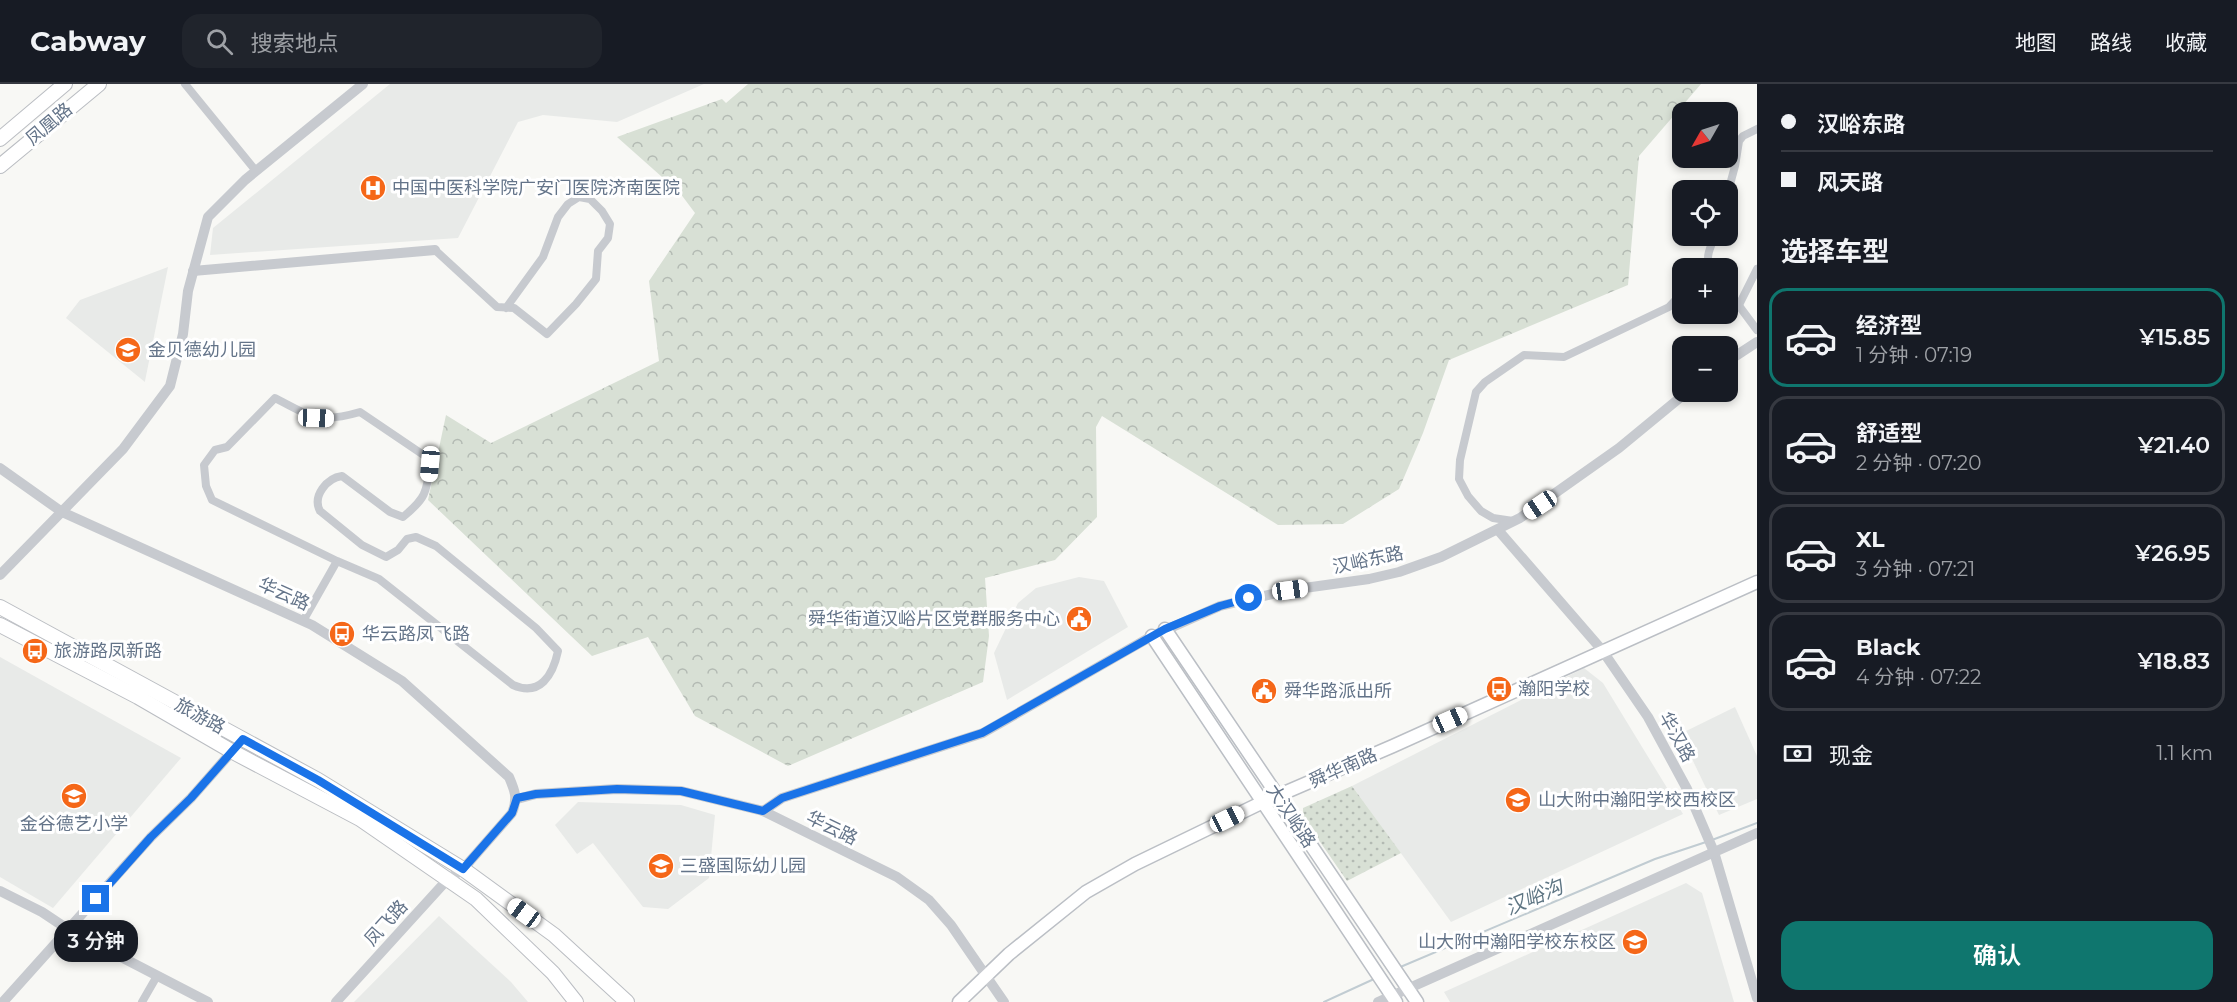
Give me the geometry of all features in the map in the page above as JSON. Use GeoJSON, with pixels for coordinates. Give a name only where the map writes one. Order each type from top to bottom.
{"type":"FeatureCollection","features":[{"type":"Feature","properties":{"kind":"main road","name":"凤凰路"},"geometry":{"type":"LineString","coordinates":[[0,139],[65,84]]}},
{"type":"Feature","properties":{"kind":"main road","name":"凤凰路"},"geometry":{"type":"LineString","coordinates":[[0,166],[99,84]]}},
{"type":"Feature","properties":{"kind":"main road","name":"舜华南路"},"geometry":{"type":"LineString","coordinates":[[959,1002],[985,976],[1086,892],[1135,864],[1263,802],[1757,582]]}},
{"type":"Feature","properties":{"kind":"main road","name":"旅游路"},"geometry":{"type":"LineString","coordinates":[[0,607],[318,780],[463,869],[554,935],[627,1002]]}},
{"type":"Feature","properties":{"kind":"main road","name":"旅游路"},"geometry":{"type":"LineString","coordinates":[[0,625],[138,697],[233,752],[360,819],[476,899],[553,973],[576,1002]]}},
{"type":"Feature","properties":{"kind":"main road","name":"大汉峪路"},"geometry":{"type":"LineString","coordinates":[[1165,629],[1417,1002]]}},
{"type":"Feature","properties":{"kind":"main road","name":"大汉峪路"},"geometry":{"type":"LineString","coordinates":[[1152,636],[1394,999]]}},
{"type":"Feature","properties":{"kind":"street"},"geometry":{"type":"LineString","coordinates":[[185,84],[256,171]]}},
{"type":"Feature","properties":{"kind":"street"},"geometry":{"type":"LineString","coordinates":[[0,575],[123,449],[170,386],[183,334],[188,291],[208,217],[256,171],[363,84]]}},
{"type":"Feature","properties":{"kind":"street"},"geometry":{"type":"LineString","coordinates":[[1731,180],[1739,141],[1743,136],[1757,129]]}},
{"type":"Feature","properties":{"kind":"street"},"geometry":{"type":"LineString","coordinates":[[193,271],[435,250],[498,307],[506,308],[514,308],[547,334],[589,290],[596,279],[598,251],[608,238],[610,224],[602,211],[590,199],[579,197],[568,204],[558,218],[543,257],[506,308]]}},
{"type":"Feature","properties":{"kind":"street"},"geometry":{"type":"LineString","coordinates":[[1757,269],[1739,305],[1757,330]]}},
{"type":"Feature","properties":{"kind":"street"},"geometry":{"type":"LineString","coordinates":[[1513,522],[1492,518],[1481,511],[1468,496],[1459,479],[1460,460],[1476,392],[1485,382],[1524,355],[1564,357],[1672,304]]}},
{"type":"Feature","properties":{"kind":"street"},"geometry":{"type":"LineString","coordinates":[[1738,354],[1757,342]]}},
{"type":"Feature","properties":{"kind":"street"},"geometry":{"type":"LineString","coordinates":[[275,398],[316,418],[331,418],[360,412],[425,456],[430,464],[423,500],[403,517],[390,512],[342,476],[334,477],[317,495],[316,505],[320,511],[362,545],[386,556],[398,550],[407,539],[416,537],[436,546],[536,628],[558,651],[555,666],[547,679],[534,688],[523,689],[513,685],[379,579],[337,561],[212,500],[206,486],[204,465],[214,450],[226,447],[275,398]]}},
{"type":"Feature","properties":{"kind":"street","name":"汉峪东路"},"geometry":{"type":"LineString","coordinates":[[763,811],[782,798],[982,733],[1165,629],[1220,606],[1249,598],[1369,579],[1400,572],[1441,557],[1513,522],[1587,472],[1674,402]]}},
{"type":"Feature","properties":{"kind":"street","name":"华云路"},"geometry":{"type":"LineString","coordinates":[[0,468],[62,512],[303,621],[402,681],[509,777],[517,798],[536,794],[617,789],[681,791],[763,811],[897,878],[929,900],[951,925],[1004,1002]]}},
{"type":"Feature","properties":{"kind":"street","name":"华汉路"},"geometry":{"type":"LineString","coordinates":[[1498,530],[1602,650],[1648,717],[1687,789],[1711,845],[1757,998]]}},
{"type":"Feature","properties":{"kind":"street"},"geometry":{"type":"LineString","coordinates":[[303,621],[337,561]]}},
{"type":"Feature","properties":{"kind":"street"},"geometry":{"type":"LineString","coordinates":[[3,1002],[151,837],[191,798],[243,739]]}},
{"type":"Feature","properties":{"kind":"street"},"geometry":{"type":"LineString","coordinates":[[463,869],[512,813],[517,798]]}},
{"type":"Feature","properties":{"kind":"street"},"geometry":{"type":"LineString","coordinates":[[1378,1002],[1394,999],[1408,989],[1711,845],[1757,833]]}},
{"type":"Feature","properties":{"kind":"street","name":"凤飞路"},"geometry":{"type":"LineString","coordinates":[[336,1002],[447,880],[463,869]]}},
{"type":"Feature","properties":{"kind":"street"},"geometry":{"type":"LineString","coordinates":[[0,891],[42,912],[69,930],[208,1002]]}},
{"type":"Feature","properties":{"kind":"street"},"geometry":{"type":"LineString","coordinates":[[142,1002],[157,976]]}},
{"type":"Feature","properties":{"kind":"shaded area","name":"中国中医科学院广安门医院济南医院"},"geometry":{"type":"Polygon","coordinates":[[[390,84],[704,84],[617,122],[543,115],[518,122],[458,238],[210,255],[213,228],[390,84]]]}},
{"type":"Feature","properties":{"kind":"shaded area","name":"金贝德幼儿园"},"geometry":{"type":"Polygon","coordinates":[[[168,267],[145,382],[66,318],[80,300],[168,267]]]}},
{"type":"Feature","properties":{"kind":"shaded area"},"geometry":{"type":"Polygon","coordinates":[[[1079,577],[1104,581],[1128,627],[1007,700],[994,653],[1018,603],[1036,588],[1079,577]]]}},
{"type":"Feature","properties":{"kind":"shaded area","name":"金谷德艺小学"},"geometry":{"type":"Polygon","coordinates":[[[0,657],[181,758],[53,908],[0,877],[0,657]]]}},
{"type":"Feature","properties":{"kind":"shaded area","name":"山大附中瀚阳学校西校区"},"geometry":{"type":"Polygon","coordinates":[[[1584,668],[1603,683],[1683,814],[1451,922],[1352,786],[1584,668]]]}},
{"type":"Feature","properties":{"kind":"shaded area"},"geometry":{"type":"Polygon","coordinates":[[[1735,707],[1757,756],[1757,799],[1719,815],[1680,734],[1735,707]]]}},
{"type":"Feature","properties":{"kind":"shaded area","name":"三盛国际幼儿园"},"geometry":{"type":"Polygon","coordinates":[[[578,802],[681,805],[715,815],[709,878],[668,909],[643,907],[593,843],[577,854],[555,825],[578,802]]]}},
{"type":"Feature","properties":{"kind":"shaded area","name":"山大附中瀚阳学校东校区"},"geometry":{"type":"Polygon","coordinates":[[[1686,883],[1702,893],[1734,1002],[1450,1002],[1444,992],[1686,883]]]}},
{"type":"Feature","properties":{"kind":"shaded area"},"geometry":{"type":"Polygon","coordinates":[[[439,916],[511,982],[528,1002],[354,1002],[439,916]]]}},
{"type":"Feature","properties":{"kind":"green space"},"geometry":{"type":"Polygon","coordinates":[[[748,84],[1701,84],[1686,102],[1672,102],[1672,118],[1639,156],[1628,285],[1449,360],[1423,433],[1399,489],[1343,524],[1278,525],[1102,416],[1096,427],[1097,517],[1055,560],[985,578],[989,636],[983,682],[788,766],[695,716],[648,637],[592,656],[428,500],[446,415],[491,443],[659,361],[649,281],[695,213],[680,193],[617,137],[722,99],[726,103],[748,84]]]}},
{"type":"Feature","properties":{"kind":"green space"},"geometry":{"type":"Polygon","coordinates":[[[1352,786],[1401,853],[1347,881],[1303,817],[1303,808],[1352,786]]]}},
{"type":"Feature","properties":{"kind":"waterway","name":"汉峪沟"},"geometry":{"type":"LineString","coordinates":[[1712,840],[1757,823]]}},
{"type":"Feature","properties":{"kind":"waterway","name":"汉峪沟"},"geometry":{"type":"LineString","coordinates":[[1398,968],[1655,859],[1706,842]]}},
{"type":"Feature","properties":{"kind":"waterway","name":"汉峪沟"},"geometry":{"type":"LineString","coordinates":[[1324,1002],[1374,979]]}},
{"type":"Feature","properties":{"kind":"place","name":"中国中医科学院广安门医院济南医院"},"geometry":{"type":"Point","coordinates":[373,188]}},
{"type":"Feature","properties":{"kind":"place","name":"金贝德幼儿园"},"geometry":{"type":"Point","coordinates":[128,350]}},
{"type":"Feature","properties":{"kind":"place","name":"舜华街道汉峪片区党群服务中心"},"geometry":{"type":"Point","coordinates":[1079,619]}},
{"type":"Feature","properties":{"kind":"place","name":"华云路凤飞路"},"geometry":{"type":"Point","coordinates":[342,634]}},
{"type":"Feature","properties":{"kind":"place","name":"旅游路凤新路"},"geometry":{"type":"Point","coordinates":[35,651]}},
{"type":"Feature","properties":{"kind":"place","name":"瀚阳学校"},"geometry":{"type":"Point","coordinates":[1499,689]}},
{"type":"Feature","properties":{"kind":"place","name":"舜华路派出所"},"geometry":{"type":"Point","coordinates":[1264,691]}},
{"type":"Feature","properties":{"kind":"place","name":"金谷德艺小学"},"geometry":{"type":"Point","coordinates":[74,796]}},
{"type":"Feature","properties":{"kind":"place","name":"山大附中瀚阳学校西校区"},"geometry":{"type":"Point","coordinates":[1518,800]}},
{"type":"Feature","properties":{"kind":"place","name":"三盛国际幼儿园"},"geometry":{"type":"Point","coordinates":[661,866]}},
{"type":"Feature","properties":{"kind":"place","name":"山大附中瀚阳学校东校区"},"geometry":{"type":"Point","coordinates":[1635,942]}},
{"type":"Feature","properties":{"kind":"route"},"geometry":{"type":"LineString","coordinates":[[96,899],[243,739],[318,780],[463,869],[512,813],[517,798],[536,794],[617,789],[681,791],[763,811],[782,798],[982,733],[1165,629],[1220,606],[1249,598]]}}]}
